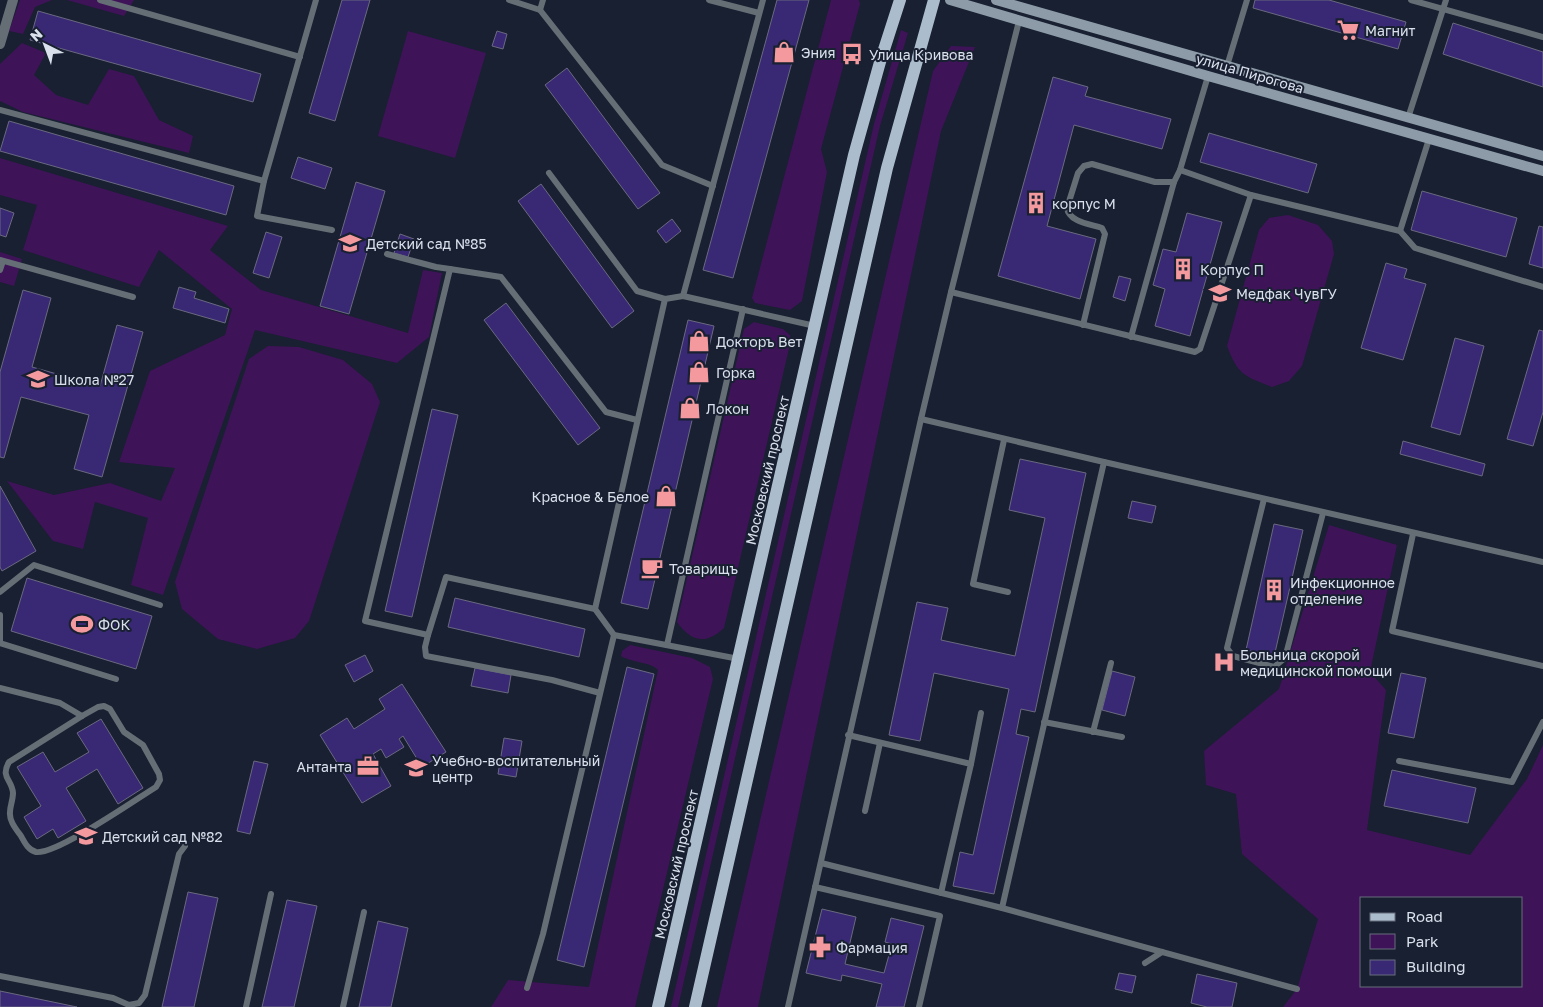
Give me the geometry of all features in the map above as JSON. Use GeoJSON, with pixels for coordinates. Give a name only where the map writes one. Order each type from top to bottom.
{"type":"FeatureCollection","features":[{"type":"Feature","properties":{"kind":"main road","name":"Московский проспект"},"geometry":{"type":"LineString","coordinates":[[658,1007],[854,155],[880,62],[900,0]]}},
{"type":"Feature","properties":{"kind":"main road"},"geometry":{"type":"LineString","coordinates":[[694,1007],[887,168],[934,0]]}},
{"type":"Feature","properties":{"kind":"main road","name":"улица Пирогова"},"geometry":{"type":"LineString","coordinates":[[950,0],[1208,76],[1543,171]]}},
{"type":"Feature","properties":{"kind":"main road","name":"улица Пирогова"},"geometry":{"type":"LineString","coordinates":[[999,0],[1543,156]]}},
{"type":"Feature","properties":{"kind":"main road"},"geometry":{"type":"LineString","coordinates":[[1019,21],[1022,8]]}},
{"type":"Feature","properties":{"kind":"main road"},"geometry":{"type":"LineString","coordinates":[[1208,76],[1212,62]]}},
{"type":"Feature","properties":{"kind":"main road"},"geometry":{"type":"LineString","coordinates":[[1223,80],[1227,66]]}},
{"type":"Feature","properties":{"kind":"main road"},"geometry":{"type":"LineString","coordinates":[[1404,132],[1408,118]]}},
{"type":"Feature","properties":{"kind":"main road"},"geometry":{"type":"LineString","coordinates":[[1429,139],[1433,125]]}},
{"type":"Feature","properties":{"kind":"street"},"geometry":{"type":"LineString","coordinates":[[0,44],[13,0]]}},
{"type":"Feature","properties":{"kind":"lane"},"geometry":{"type":"LineString","coordinates":[[100,0],[300,57]]}},
{"type":"Feature","properties":{"kind":"lane"},"geometry":{"type":"LineString","coordinates":[[316,0],[264,181],[257,216],[332,230]]}},
{"type":"Feature","properties":{"kind":"lane"},"geometry":{"type":"LineString","coordinates":[[509,0],[540,10],[662,165],[713,186]]}},
{"type":"Feature","properties":{"kind":"lane"},"geometry":{"type":"LineString","coordinates":[[540,10],[543,0]]}},
{"type":"Feature","properties":{"kind":"lane"},"geometry":{"type":"LineString","coordinates":[[709,0],[759,13]]}},
{"type":"Feature","properties":{"kind":"lane"},"geometry":{"type":"LineString","coordinates":[[683,296],[763,0]]}},
{"type":"Feature","properties":{"kind":"lane"},"geometry":{"type":"LineString","coordinates":[[1227,66],[1247,0]]}},
{"type":"Feature","properties":{"kind":"lane"},"geometry":{"type":"LineString","coordinates":[[1410,0],[1543,37]]}},
{"type":"Feature","properties":{"kind":"lane"},"geometry":{"type":"LineString","coordinates":[[1408,118],[1446,0]]}},
{"type":"Feature","properties":{"kind":"lane"},"geometry":{"type":"LineString","coordinates":[[791,1006],[820,862],[920,419],[1019,21]]}},
{"type":"Feature","properties":{"kind":"lane"},"geometry":{"type":"LineString","coordinates":[[1131,336],[1174,182],[1180,170],[1208,76]]}},
{"type":"Feature","properties":{"kind":"lane"},"geometry":{"type":"LineString","coordinates":[[0,110],[264,181]]}},
{"type":"Feature","properties":{"kind":"lane"},"geometry":{"type":"LineString","coordinates":[[1400,232],[1429,139]]}},
{"type":"Feature","properties":{"kind":"lane"},"geometry":{"type":"LineString","coordinates":[[1082,325],[1105,234],[1102,228],[1073,219],[1068,214],[1067,208],[1078,173],[1084,166],[1092,164],[1155,182],[1174,182]]}},
{"type":"Feature","properties":{"kind":"lane"},"geometry":{"type":"LineString","coordinates":[[1180,170],[1251,195],[1400,232],[1415,248],[1543,287]]}},
{"type":"Feature","properties":{"kind":"lane"},"geometry":{"type":"LineString","coordinates":[[549,173],[637,291],[665,299],[683,296],[815,326]]}},
{"type":"Feature","properties":{"kind":"lane"},"geometry":{"type":"LineString","coordinates":[[951,292],[1195,352],[1200,349],[1251,195]]}},
{"type":"Feature","properties":{"kind":"lane"},"geometry":{"type":"LineString","coordinates":[[387,254],[436,267],[501,277],[606,412],[637,420]]}},
{"type":"Feature","properties":{"kind":"lane"},"geometry":{"type":"LineString","coordinates":[[0,270],[1,260],[133,297]]}},
{"type":"Feature","properties":{"kind":"lane"},"geometry":{"type":"LineString","coordinates":[[428,635],[365,621],[450,269]]}},
{"type":"Feature","properties":{"kind":"lane"},"geometry":{"type":"LineString","coordinates":[[595,609],[665,299]]}},
{"type":"Feature","properties":{"kind":"lane"},"geometry":{"type":"LineString","coordinates":[[667,645],[743,309]]}},
{"type":"Feature","properties":{"kind":"lane"},"geometry":{"type":"LineString","coordinates":[[920,419],[1413,534],[1543,562]]}},
{"type":"Feature","properties":{"kind":"lane"},"geometry":{"type":"LineString","coordinates":[[1004,440],[973,584],[1008,592]]}},
{"type":"Feature","properties":{"kind":"lane"},"geometry":{"type":"LineString","coordinates":[[1002,908],[1104,462]]}},
{"type":"Feature","properties":{"kind":"lane"},"geometry":{"type":"LineString","coordinates":[[1264,499],[1227,648],[1233,656],[1274,667],[1285,658],[1323,513]]}},
{"type":"Feature","properties":{"kind":"lane"},"geometry":{"type":"LineString","coordinates":[[1413,534],[1392,631],[1543,666]]}},
{"type":"Feature","properties":{"kind":"lane"},"geometry":{"type":"LineString","coordinates":[[0,592],[34,565],[160,605]]}},
{"type":"Feature","properties":{"kind":"lane"},"geometry":{"type":"LineString","coordinates":[[600,693],[552,680],[426,656],[424,647],[446,578],[595,609],[614,635],[739,659]]}},
{"type":"Feature","properties":{"kind":"lane"},"geometry":{"type":"LineString","coordinates":[[0,615],[0,643],[116,679]]}},
{"type":"Feature","properties":{"kind":"lane"},"geometry":{"type":"LineString","coordinates":[[527,988],[543,934],[614,635]]}},
{"type":"Feature","properties":{"kind":"lane"},"geometry":{"type":"LineString","coordinates":[[1093,732],[1111,662]]}},
{"type":"Feature","properties":{"kind":"lane"},"geometry":{"type":"LineString","coordinates":[[0,688],[60,703],[82,716]]}},
{"type":"Feature","properties":{"kind":"lane"},"geometry":{"type":"LineString","coordinates":[[104,706],[110,709],[124,732],[142,745],[159,774],[160,780],[156,787],[60,846],[40,852],[33,851],[27,847],[11,820],[13,790],[4,770],[9,762],[82,716],[98,707],[104,706]]}},
{"type":"Feature","properties":{"kind":"lane"},"geometry":{"type":"LineString","coordinates":[[941,892],[981,713]]}},
{"type":"Feature","properties":{"kind":"lane"},"geometry":{"type":"LineString","coordinates":[[1044,722],[1122,737]]}},
{"type":"Feature","properties":{"kind":"lane"},"geometry":{"type":"LineString","coordinates":[[1399,760],[1512,782],[1543,722]]}},
{"type":"Feature","properties":{"kind":"lane"},"geometry":{"type":"LineString","coordinates":[[848,735],[971,764]]}},
{"type":"Feature","properties":{"kind":"lane"},"geometry":{"type":"LineString","coordinates":[[865,811],[880,743]]}},
{"type":"Feature","properties":{"kind":"lane"},"geometry":{"type":"LineString","coordinates":[[0,976],[113,998],[129,1006],[139,1003],[145,995],[179,854],[185,846]]}},
{"type":"Feature","properties":{"kind":"lane"},"geometry":{"type":"LineString","coordinates":[[820,862],[1002,908],[1297,989]]}},
{"type":"Feature","properties":{"kind":"lane"},"geometry":{"type":"LineString","coordinates":[[815,886],[940,916],[919,1007]]}},
{"type":"Feature","properties":{"kind":"lane"},"geometry":{"type":"LineString","coordinates":[[246,1007],[272,894]]}},
{"type":"Feature","properties":{"kind":"lane"},"geometry":{"type":"LineString","coordinates":[[343,1007],[364,912]]}},
{"type":"Feature","properties":{"kind":"lane"},"geometry":{"type":"LineString","coordinates":[[1145,963],[1162,952]]}},
{"type":"Feature","properties":{"kind":"green space"},"geometry":{"type":"Polygon","coordinates":[[[20,0],[52,0],[35,7],[23,34],[9,31],[20,0]]]}},
{"type":"Feature","properties":{"kind":"green space"},"geometry":{"type":"Polygon","coordinates":[[[67,0],[134,0],[124,16],[67,0]]]}},
{"type":"Feature","properties":{"kind":"green space"},"geometry":{"type":"Polygon","coordinates":[[[831,0],[859,0],[860,4],[821,149],[827,172],[802,301],[790,310],[755,303],[752,298],[831,0]]]}},
{"type":"Feature","properties":{"kind":"green space"},"geometry":{"type":"Polygon","coordinates":[[[901,30],[908,33],[880,126],[678,1007],[671,1007],[874,124],[901,30]]]}},
{"type":"Feature","properties":{"kind":"green space"},"geometry":{"type":"Polygon","coordinates":[[[408,31],[486,53],[455,158],[378,136],[408,31]]]}},
{"type":"Feature","properties":{"kind":"green space"},"geometry":{"type":"Polygon","coordinates":[[[22,43],[46,53],[34,75],[56,95],[88,105],[109,69],[134,76],[159,120],[193,136],[189,153],[23,112],[0,101],[0,64],[22,43]]]}},
{"type":"Feature","properties":{"kind":"green space"},"geometry":{"type":"Polygon","coordinates":[[[951,46],[975,47],[941,131],[758,1007],[717,1007],[933,71],[951,46]]]}},
{"type":"Feature","properties":{"kind":"green space"},"geometry":{"type":"Polygon","coordinates":[[[0,158],[228,226],[210,250],[261,290],[408,333],[423,270],[442,273],[429,337],[397,363],[255,330],[163,595],[131,585],[148,518],[95,502],[83,549],[53,541],[7,481],[54,495],[110,483],[161,501],[175,468],[119,462],[150,371],[225,335],[232,309],[159,250],[139,287],[23,250],[37,205],[0,195],[0,158]]]}},
{"type":"Feature","properties":{"kind":"green space"},"geometry":{"type":"Polygon","coordinates":[[[1288,215],[1318,225],[1332,241],[1334,254],[1302,366],[1289,381],[1272,387],[1243,373],[1235,363],[1227,346],[1259,230],[1269,218],[1288,215]]]}},
{"type":"Feature","properties":{"kind":"green space"},"geometry":{"type":"Polygon","coordinates":[[[0,252],[22,259],[14,286],[0,282],[0,252]]]}},
{"type":"Feature","properties":{"kind":"green space"},"geometry":{"type":"Polygon","coordinates":[[[754,322],[783,329],[790,335],[790,344],[724,628],[711,637],[699,639],[688,634],[677,622],[744,329],[754,322]]]}},
{"type":"Feature","properties":{"kind":"green space"},"geometry":{"type":"Polygon","coordinates":[[[268,346],[299,347],[343,360],[372,384],[380,402],[309,621],[295,638],[257,649],[218,639],[182,609],[175,582],[249,359],[268,346]]]}},
{"type":"Feature","properties":{"kind":"green space"},"geometry":{"type":"Polygon","coordinates":[[[1329,525],[1397,545],[1370,672],[1386,690],[1367,830],[1470,855],[1527,779],[1543,745],[1543,1007],[1283,1007],[1297,989],[1318,919],[1242,854],[1236,794],[1206,785],[1204,751],[1279,689],[1329,525]]]}},
{"type":"Feature","properties":{"kind":"green space"},"geometry":{"type":"Polygon","coordinates":[[[630,645],[692,658],[710,667],[713,679],[635,1007],[491,1007],[508,980],[589,987],[658,670],[651,665],[621,656],[622,651],[630,645]]]}},
{"type":"Feature","properties":{"kind":"building"},"geometry":{"type":"Polygon","coordinates":[[[342,0],[370,0],[335,121],[309,113],[342,0]]]}},
{"type":"Feature","properties":{"kind":"building"},"geometry":{"type":"Polygon","coordinates":[[[777,0],[809,0],[733,278],[703,270],[777,0]]]}},
{"type":"Feature","properties":{"kind":"building"},"geometry":{"type":"Polygon","coordinates":[[[1255,0],[1329,0],[1406,22],[1398,49],[1253,8],[1255,0]]]}},
{"type":"Feature","properties":{"kind":"building"},"geometry":{"type":"Polygon","coordinates":[[[38,11],[261,74],[253,102],[30,40],[38,11]]]}},
{"type":"Feature","properties":{"kind":"building"},"geometry":{"type":"Polygon","coordinates":[[[1453,23],[1543,52],[1543,87],[1443,54],[1453,23]]]}},
{"type":"Feature","properties":{"kind":"building"},"geometry":{"type":"Polygon","coordinates":[[[497,31],[507,34],[503,49],[492,46],[497,31]]]}},
{"type":"Feature","properties":{"kind":"building"},"geometry":{"type":"Polygon","coordinates":[[[567,68],[660,193],[638,209],[545,85],[567,68]]]}},
{"type":"Feature","properties":{"kind":"building","name":"корпус М"},"geometry":{"type":"Polygon","coordinates":[[[1053,77],[1088,87],[1085,96],[1171,119],[1162,149],[1074,125],[1047,226],[1096,239],[1080,299],[998,276],[1053,77]]]}},
{"type":"Feature","properties":{"kind":"building"},"geometry":{"type":"Polygon","coordinates":[[[9,121],[234,186],[226,215],[0,151],[9,121]]]}},
{"type":"Feature","properties":{"kind":"building"},"geometry":{"type":"Polygon","coordinates":[[[1209,133],[1317,164],[1308,193],[1200,162],[1209,133]]]}},
{"type":"Feature","properties":{"kind":"building"},"geometry":{"type":"Polygon","coordinates":[[[298,157],[332,168],[325,189],[291,178],[298,157]]]}},
{"type":"Feature","properties":{"kind":"building"},"geometry":{"type":"Polygon","coordinates":[[[356,182],[385,191],[349,314],[320,306],[356,182]]]}},
{"type":"Feature","properties":{"kind":"building"},"geometry":{"type":"Polygon","coordinates":[[[541,184],[634,311],[612,328],[518,201],[541,184]]]}},
{"type":"Feature","properties":{"kind":"building"},"geometry":{"type":"Polygon","coordinates":[[[1422,191],[1517,218],[1506,257],[1411,230],[1422,191]]]}},
{"type":"Feature","properties":{"kind":"building"},"geometry":{"type":"Polygon","coordinates":[[[0,208],[14,213],[6,237],[0,235],[0,208]]]}},
{"type":"Feature","properties":{"kind":"building","name":"Корпус П"},"geometry":{"type":"Polygon","coordinates":[[[1187,213],[1222,222],[1190,336],[1155,326],[1165,289],[1153,285],[1163,249],[1176,252],[1187,213]]]}},
{"type":"Feature","properties":{"kind":"building"},"geometry":{"type":"Polygon","coordinates":[[[672,219],[681,231],[666,243],[657,231],[672,219]]]}},
{"type":"Feature","properties":{"kind":"building"},"geometry":{"type":"Polygon","coordinates":[[[1539,226],[1543,227],[1543,268],[1529,264],[1539,226]]]}},
{"type":"Feature","properties":{"kind":"building"},"geometry":{"type":"Polygon","coordinates":[[[266,232],[282,237],[269,278],[253,273],[266,232]]]}},
{"type":"Feature","properties":{"kind":"building"},"geometry":{"type":"Polygon","coordinates":[[[400,234],[414,239],[408,257],[394,253],[400,234]]]}},
{"type":"Feature","properties":{"kind":"building"},"geometry":{"type":"Polygon","coordinates":[[[1386,263],[1407,269],[1404,278],[1426,284],[1403,360],[1361,348],[1386,263]]]}},
{"type":"Feature","properties":{"kind":"building"},"geometry":{"type":"Polygon","coordinates":[[[1119,276],[1131,279],[1125,301],[1113,297],[1119,276]]]}},
{"type":"Feature","properties":{"kind":"building"},"geometry":{"type":"Polygon","coordinates":[[[179,287],[196,292],[194,298],[229,309],[225,323],[173,308],[179,287]]]}},
{"type":"Feature","properties":{"kind":"building","name":"Школа №27"},"geometry":{"type":"Polygon","coordinates":[[[23,290],[51,298],[32,367],[100,386],[117,325],[143,332],[102,477],[74,469],[89,415],[21,397],[4,458],[0,457],[0,372],[23,290]]]}},
{"type":"Feature","properties":{"kind":"building"},"geometry":{"type":"Polygon","coordinates":[[[506,303],[600,428],[578,445],[484,320],[506,303]]]}},
{"type":"Feature","properties":{"kind":"building"},"geometry":{"type":"Polygon","coordinates":[[[688,320],[714,326],[648,609],[621,603],[688,320]]]}},
{"type":"Feature","properties":{"kind":"building"},"geometry":{"type":"Polygon","coordinates":[[[1539,330],[1543,331],[1543,412],[1533,446],[1507,439],[1539,330]]]}},
{"type":"Feature","properties":{"kind":"building"},"geometry":{"type":"Polygon","coordinates":[[[1455,338],[1484,346],[1460,435],[1431,427],[1455,338]]]}},
{"type":"Feature","properties":{"kind":"building"},"geometry":{"type":"Polygon","coordinates":[[[432,409],[458,415],[412,617],[385,611],[432,409]]]}},
{"type":"Feature","properties":{"kind":"building"},"geometry":{"type":"Polygon","coordinates":[[[1403,441],[1485,464],[1482,476],[1400,454],[1403,441]]]}},
{"type":"Feature","properties":{"kind":"building"},"geometry":{"type":"Polygon","coordinates":[[[1020,459],[1086,473],[1035,712],[1021,709],[1016,734],[1029,737],[994,894],[953,886],[960,852],[973,855],[1009,689],[934,673],[920,741],[889,735],[917,602],[948,608],[941,640],[1015,656],[1045,518],[1009,510],[1020,459]]]}},
{"type":"Feature","properties":{"kind":"building"},"geometry":{"type":"Polygon","coordinates":[[[0,486],[36,551],[2,571],[0,567],[0,486]]]}},
{"type":"Feature","properties":{"kind":"building"},"geometry":{"type":"Polygon","coordinates":[[[1132,501],[1156,506],[1152,523],[1128,518],[1132,501]]]}},
{"type":"Feature","properties":{"kind":"building","name":"Инфекционное отделение"},"geometry":{"type":"Polygon","coordinates":[[[1274,524],[1303,530],[1274,657],[1246,650],[1274,524]]]}},
{"type":"Feature","properties":{"kind":"building","name":"ФОК"},"geometry":{"type":"Polygon","coordinates":[[[27,578],[152,616],[136,669],[11,631],[27,578]]]}},
{"type":"Feature","properties":{"kind":"building"},"geometry":{"type":"Polygon","coordinates":[[[455,598],[585,629],[579,657],[448,627],[455,598]]]}},
{"type":"Feature","properties":{"kind":"building"},"geometry":{"type":"Polygon","coordinates":[[[365,655],[373,671],[354,682],[345,665],[365,655]]]}},
{"type":"Feature","properties":{"kind":"building"},"geometry":{"type":"Polygon","coordinates":[[[627,667],[654,674],[584,967],[557,960],[627,667]]]}},
{"type":"Feature","properties":{"kind":"building"},"geometry":{"type":"Polygon","coordinates":[[[475,668],[511,675],[508,693],[471,686],[475,668]]]}},
{"type":"Feature","properties":{"kind":"building"},"geometry":{"type":"Polygon","coordinates":[[[1112,671],[1135,677],[1125,716],[1102,710],[1112,671]]]}},
{"type":"Feature","properties":{"kind":"building"},"geometry":{"type":"Polygon","coordinates":[[[1401,673],[1426,678],[1414,738],[1388,733],[1401,673]]]}},
{"type":"Feature","properties":{"kind":"building"},"geometry":{"type":"Polygon","coordinates":[[[402,684],[446,752],[422,767],[403,736],[399,739],[404,747],[386,758],[381,749],[373,754],[391,786],[362,803],[320,735],[347,718],[354,729],[385,709],[379,699],[402,684]]]}},
{"type":"Feature","properties":{"kind":"building"},"geometry":{"type":"Polygon","coordinates":[[[101,719],[143,788],[118,804],[97,769],[66,788],[86,821],[58,838],[53,829],[37,839],[24,817],[41,806],[17,767],[43,752],[55,772],[89,752],[77,733],[101,719]]]}},
{"type":"Feature","properties":{"kind":"building"},"geometry":{"type":"Polygon","coordinates":[[[504,738],[522,741],[516,777],[498,774],[504,738]]]}},
{"type":"Feature","properties":{"kind":"building"},"geometry":{"type":"Polygon","coordinates":[[[254,761],[268,764],[250,834],[237,831],[254,761]]]}},
{"type":"Feature","properties":{"kind":"building"},"geometry":{"type":"Polygon","coordinates":[[[1392,770],[1476,788],[1468,823],[1384,806],[1392,770]]]}},
{"type":"Feature","properties":{"kind":"building"},"geometry":{"type":"Polygon","coordinates":[[[188,892],[218,898],[194,1007],[162,1007],[188,892]]]}},
{"type":"Feature","properties":{"kind":"building"},"geometry":{"type":"Polygon","coordinates":[[[287,900],[317,906],[294,1007],[262,1007],[287,900]]]}},
{"type":"Feature","properties":{"kind":"building"},"geometry":{"type":"Polygon","coordinates":[[[822,909],[856,917],[845,964],[884,973],[892,944],[885,942],[891,918],[924,926],[904,1007],[876,1007],[882,984],[842,975],[841,981],[806,973],[822,909]]]}},
{"type":"Feature","properties":{"kind":"building"},"geometry":{"type":"Polygon","coordinates":[[[378,921],[408,928],[391,1007],[359,1007],[378,921]]]}},
{"type":"Feature","properties":{"kind":"building"},"geometry":{"type":"Polygon","coordinates":[[[1119,973],[1136,976],[1132,993],[1115,989],[1119,973]]]}},
{"type":"Feature","properties":{"kind":"building"},"geometry":{"type":"Polygon","coordinates":[[[1197,974],[1237,983],[1232,1007],[1207,1007],[1191,1003],[1197,974]]]}},
{"type":"Feature","properties":{"kind":"building"},"geometry":{"type":"Polygon","coordinates":[[[0,991],[77,1007],[0,1007],[0,991]]]}},
{"type":"Feature","properties":{"kind":"place","name":"Магнит"},"geometry":{"type":"Point","coordinates":[1348,30]}},
{"type":"Feature","properties":{"kind":"place","name":"Эния"},"geometry":{"type":"Point","coordinates":[784,52]}},
{"type":"Feature","properties":{"kind":"place","name":"Улица Кривова"},"geometry":{"type":"Point","coordinates":[852,54]}},
{"type":"Feature","properties":{"kind":"place","name":"корпус М"},"geometry":{"type":"Point","coordinates":[1036,203]}},
{"type":"Feature","properties":{"kind":"place","name":"Детский сад №85"},"geometry":{"type":"Point","coordinates":[350,243]}},
{"type":"Feature","properties":{"kind":"place","name":"Корпус П"},"geometry":{"type":"Point","coordinates":[1183,269]}},
{"type":"Feature","properties":{"kind":"place","name":"Медфак ЧувГУ"},"geometry":{"type":"Point","coordinates":[1220,293]}},
{"type":"Feature","properties":{"kind":"place","name":"Докторъ Вет"},"geometry":{"type":"Point","coordinates":[699,341]}},
{"type":"Feature","properties":{"kind":"place","name":"Горка"},"geometry":{"type":"Point","coordinates":[699,372]}},
{"type":"Feature","properties":{"kind":"place","name":"Школа №27"},"geometry":{"type":"Point","coordinates":[38,379]}},
{"type":"Feature","properties":{"kind":"place","name":"Локон"},"geometry":{"type":"Point","coordinates":[690,408]}},
{"type":"Feature","properties":{"kind":"place","name":"Красное & Белое"},"geometry":{"type":"Point","coordinates":[666,496]}},
{"type":"Feature","properties":{"kind":"place","name":"Товарищъ"},"geometry":{"type":"Point","coordinates":[652,568]}},
{"type":"Feature","properties":{"kind":"place","name":"Инфекционное отделение"},"geometry":{"type":"Point","coordinates":[1274,590]}},
{"type":"Feature","properties":{"kind":"place","name":"ФОК"},"geometry":{"type":"Point","coordinates":[82,624]}},
{"type":"Feature","properties":{"kind":"place","name":"Больница скорой медицинской помощи"},"geometry":{"type":"Point","coordinates":[1224,662]}},
{"type":"Feature","properties":{"kind":"place","name":"Антанта"},"geometry":{"type":"Point","coordinates":[368,766]}},
{"type":"Feature","properties":{"kind":"place","name":"Учебно-воспитательный центр"},"geometry":{"type":"Point","coordinates":[416,768]}},
{"type":"Feature","properties":{"kind":"place","name":"Детский сад №82"},"geometry":{"type":"Point","coordinates":[86,836]}},
{"type":"Feature","properties":{"kind":"place","name":"Фармация"},"geometry":{"type":"Point","coordinates":[820,947]}}]}
